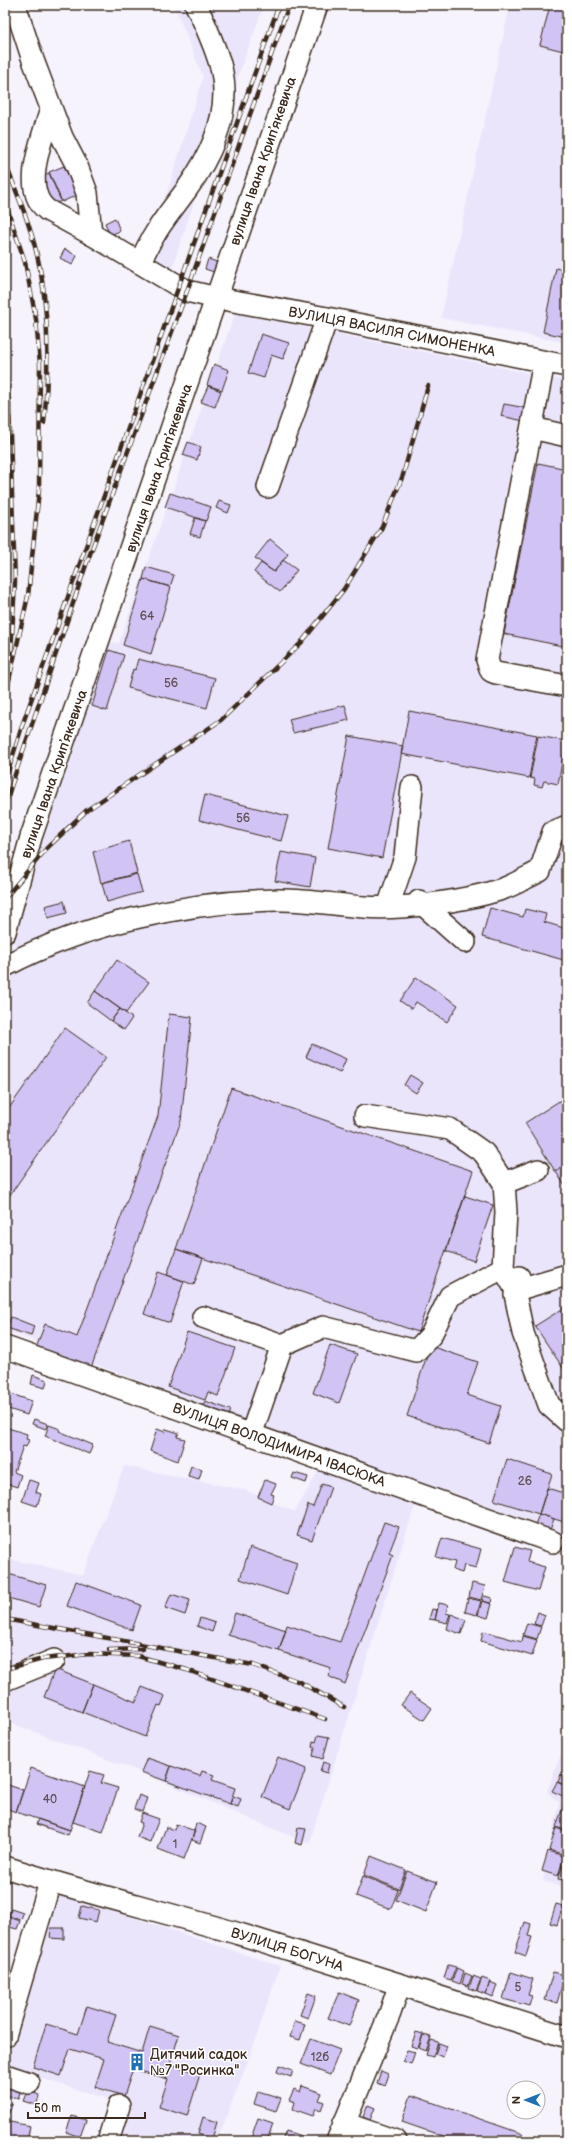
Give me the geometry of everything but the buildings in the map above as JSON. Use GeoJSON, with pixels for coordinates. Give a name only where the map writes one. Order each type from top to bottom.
{"type":"FeatureCollection","features":[{"type":"Feature","properties":{"kind":"street"},"geometry":{"type":"LineString","coordinates":[[15,5],[51,109],[87,193],[91,234]]}},
{"type":"Feature","properties":{"kind":"street"},"geometry":{"type":"LineString","coordinates":[[140,263],[150,239],[192,182],[216,141],[222,115],[223,88],[220,65],[196,5]]}},
{"type":"Feature","properties":{"kind":"street","name":"вулиця Івана Крипʼякевича"},"geometry":{"type":"LineString","coordinates":[[5,932],[31,837],[217,298],[316,5]]}},
{"type":"Feature","properties":{"kind":"street","name":"ВУЛИЦЯ ВАСИЛЯ СИМОНЕНКА"},"geometry":{"type":"LineString","coordinates":[[51,109],[36,162],[33,184],[36,196],[41,206],[187,291],[567,366]]}},
{"type":"Feature","properties":{"kind":"street"},"geometry":{"type":"LineString","coordinates":[[268,487],[327,318]]}},
{"type":"Feature","properties":{"kind":"street"},"geometry":{"type":"LineString","coordinates":[[544,362],[487,660],[491,671],[496,673],[567,686]]}},
{"type":"Feature","properties":{"kind":"street"},"geometry":{"type":"LineString","coordinates":[[532,428],[567,436]]}},
{"type":"Feature","properties":{"kind":"street"},"geometry":{"type":"LineString","coordinates":[[388,907],[405,857],[412,787]]}},
{"type":"Feature","properties":{"kind":"street"},"geometry":{"type":"LineString","coordinates":[[5,966],[36,950],[86,933],[138,918],[214,903],[278,900],[388,907],[421,902],[453,900],[500,890],[540,871],[553,832],[567,826]]}},
{"type":"Feature","properties":{"kind":"street"},"geometry":{"type":"LineString","coordinates":[[421,902],[465,942]]}},
{"type":"Feature","properties":{"kind":"street"},"geometry":{"type":"LineString","coordinates":[[365,1116],[450,1129],[484,1153],[504,1183],[514,1294],[523,1333],[549,1405],[567,1422]]}},
{"type":"Feature","properties":{"kind":"street"},"geometry":{"type":"LineString","coordinates":[[504,1183],[538,1170]]}},
{"type":"Feature","properties":{"kind":"street"},"geometry":{"type":"LineString","coordinates":[[202,1317],[282,1344],[323,1327],[416,1351],[431,1335],[450,1296],[513,1277],[567,1275]]}},
{"type":"Feature","properties":{"kind":"street"},"geometry":{"type":"LineString","coordinates":[[251,1434],[282,1344]]}},
{"type":"Feature","properties":{"kind":"street","name":"ВУЛИЦЯ ВОЛОДИМИРА ІВАСЮКА"},"geometry":{"type":"LineString","coordinates":[[5,1347],[553,1542]]}},
{"type":"Feature","properties":{"kind":"street"},"geometry":{"type":"LineString","coordinates":[[5,1680],[54,1660]]}},
{"type":"Feature","properties":{"kind":"street","name":"ВУЛИЦЯ БОГУНА"},"geometry":{"type":"LineString","coordinates":[[5,1867],[50,1882],[245,1936],[399,1986],[567,2037]]}},
{"type":"Feature","properties":{"kind":"street"},"geometry":{"type":"LineString","coordinates":[[5,2036],[50,1882]]}},
{"type":"Feature","properties":{"kind":"street"},"geometry":{"type":"LineString","coordinates":[[396,2141],[340,2132],[390,2013],[399,1986]]}},
{"type":"Feature","properties":{"kind":"street"},"geometry":{"type":"LineString","coordinates":[[5,2075],[29,2083]]}},
{"type":"Feature","properties":{"kind":"street"},"geometry":{"type":"LineString","coordinates":[[108,2141],[120,2106]]}},
{"type":"Feature","properties":{"kind":"shaded area"},"geometry":{"type":"Polygon","coordinates":[[[174,5],[264,5],[211,151],[171,271],[146,261],[203,77],[174,5]]]}},
{"type":"Feature","properties":{"kind":"shaded area"},"geometry":{"type":"Polygon","coordinates":[[[510,5],[567,5],[567,343],[441,318],[510,5]]]}},
{"type":"Feature","properties":{"kind":"shaded area"},"geometry":{"type":"Polygon","coordinates":[[[235,313],[567,381],[567,1543],[5,1330],[5,969],[14,944],[9,941],[110,642],[119,643],[235,313]]]}},
{"type":"Feature","properties":{"kind":"shaded area"},"geometry":{"type":"Polygon","coordinates":[[[124,1466],[245,1490],[295,1512],[319,1470],[415,1505],[309,1844],[133,1769],[5,1721],[5,1558],[83,1575],[124,1466]]]}},
{"type":"Feature","properties":{"kind":"shaded area"},"geometry":{"type":"Polygon","coordinates":[[[567,1738],[567,1889],[543,1881],[559,1803],[547,1792],[567,1738]]]}},
{"type":"Feature","properties":{"kind":"shaded area"},"geometry":{"type":"Polygon","coordinates":[[[55,1892],[280,1966],[251,2053],[217,2141],[104,2141],[117,2102],[5,2067],[55,1892]]]}},
{"type":"Feature","properties":{"kind":"railway"},"geometry":{"type":"LineString","coordinates":[[5,781],[23,723],[279,5]]}},
{"type":"Feature","properties":{"kind":"railway"},"geometry":{"type":"LineString","coordinates":[[5,804],[86,565],[187,291],[289,5]]}},
{"type":"Feature","properties":{"kind":"railway"},"geometry":{"type":"LineString","coordinates":[[5,163],[31,232],[41,275],[47,339],[47,381],[44,423]]}},
{"type":"Feature","properties":{"kind":"railway"},"geometry":{"type":"LineString","coordinates":[[5,202],[25,262],[36,319],[40,364],[39,490],[28,596],[5,698]]}},
{"type":"Feature","properties":{"kind":"railway"},"geometry":{"type":"LineString","coordinates":[[5,372],[9,404],[15,582],[11,653]]}},
{"type":"Feature","properties":{"kind":"railway"},"geometry":{"type":"LineString","coordinates":[[5,898],[47,848],[87,810],[221,720],[301,643],[344,589],[382,527],[403,475],[428,386]]}},
{"type":"Feature","properties":{"kind":"railway"},"geometry":{"type":"LineString","coordinates":[[5,1619],[253,1665],[300,1682],[344,1707]]}},
{"type":"Feature","properties":{"kind":"railway"},"geometry":{"type":"LineString","coordinates":[[109,1650],[143,1649]]}},
{"type":"Feature","properties":{"kind":"railway"},"geometry":{"type":"LineString","coordinates":[[5,1669],[43,1659],[89,1654],[138,1656],[187,1670],[325,1719]]}},
{"type":"Feature","properties":{"kind":"place","name":"Дитячий садок №7 \"Росинка\""},"geometry":{"type":"Point","coordinates":[137,2062]}}]}
